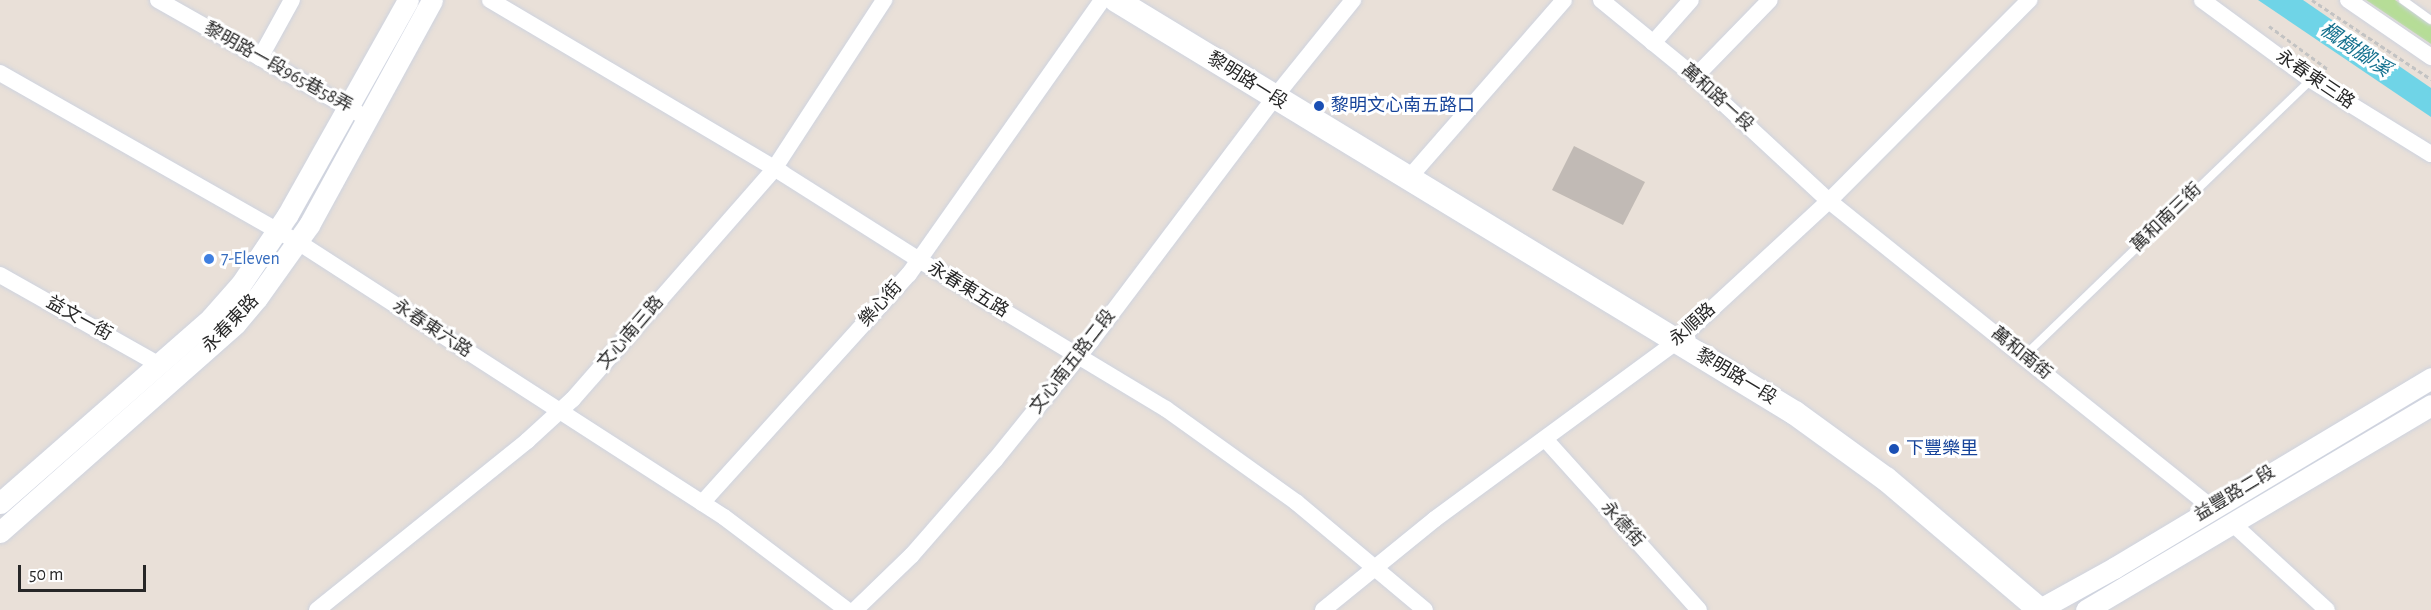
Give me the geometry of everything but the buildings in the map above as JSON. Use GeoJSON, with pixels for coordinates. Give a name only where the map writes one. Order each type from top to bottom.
{"type":"FeatureCollection","features":[{"type":"Feature","properties":{"kind":"main road","name":"黎明路一段"},"geometry":{"type":"LineString","coordinates":[[1116,0],[1795,413],[1887,479],[2039,610]]}},
{"type":"Feature","properties":{"kind":"street","name":"黎明路一段965巷58弄"},"geometry":{"type":"LineString","coordinates":[[158,0],[368,117]]}},
{"type":"Feature","properties":{"kind":"street"},"geometry":{"type":"LineString","coordinates":[[260,58],[292,0]]}},
{"type":"Feature","properties":{"kind":"street","name":"永春東路"},"geometry":{"type":"LineString","coordinates":[[0,503],[218,310],[241,284],[278,230],[408,0]]}},
{"type":"Feature","properties":{"kind":"street","name":"永春東路"},"geometry":{"type":"LineString","coordinates":[[1,533],[236,323],[298,242],[432,0]]}},
{"type":"Feature","properties":{"kind":"street","name":"永春東五路"},"geometry":{"type":"LineString","coordinates":[[490,0],[774,169],[919,260],[1166,409],[1296,502],[1425,610]]}},
{"type":"Feature","properties":{"kind":"street","name":"文心南三路"},"geometry":{"type":"LineString","coordinates":[[317,610],[560,413],[774,169],[884,0]]}},
{"type":"Feature","properties":{"kind":"street","name":"樂心街"},"geometry":{"type":"LineString","coordinates":[[702,503],[919,260],[1102,0]]}},
{"type":"Feature","properties":{"kind":"street","name":"文心南五路二段"},"geometry":{"type":"LineString","coordinates":[[855,610],[957,506],[1078,356],[1274,98],[1353,0]]}},
{"type":"Feature","properties":{"kind":"street"},"geometry":{"type":"LineString","coordinates":[[1408,179],[1564,0]]}},
{"type":"Feature","properties":{"kind":"street","name":"萬和路一段"},"geometry":{"type":"LineString","coordinates":[[1601,0],[1695,77],[1829,201]]}},
{"type":"Feature","properties":{"kind":"street"},"geometry":{"type":"LineString","coordinates":[[1653,43],[1691,0]]}},
{"type":"Feature","properties":{"kind":"street"},"geometry":{"type":"LineString","coordinates":[[1695,77],[1770,0]]}},
{"type":"Feature","properties":{"kind":"street","name":"永順路"},"geometry":{"type":"LineString","coordinates":[[1323,610],[1374,566],[1676,342],[1829,201],[2029,0]]}},
{"type":"Feature","properties":{"kind":"street","name":"永春東三路"},"geometry":{"type":"LineString","coordinates":[[2202,0],[2311,80],[2431,154]]}},
{"type":"Feature","properties":{"kind":"street"},"geometry":{"type":"LineString","coordinates":[[2348,0],[2431,57]]}},
{"type":"Feature","properties":{"kind":"street","name":"永春東六路"},"geometry":{"type":"LineString","coordinates":[[0,73],[298,242],[702,503],[847,610]]}},
{"type":"Feature","properties":{"kind":"street","name":"萬和南街"},"geometry":{"type":"LineString","coordinates":[[1829,201],[2212,508]]}},
{"type":"Feature","properties":{"kind":"street","name":"益文一街"},"geometry":{"type":"LineString","coordinates":[[0,274],[158,364]]}},
{"type":"Feature","properties":{"kind":"street","name":"益豐路二段"},"geometry":{"type":"LineString","coordinates":[[2039,610],[2431,378]]}},
{"type":"Feature","properties":{"kind":"street","name":"益豐路二段"},"geometry":{"type":"LineString","coordinates":[[2086,610],[2431,405]]}},
{"type":"Feature","properties":{"kind":"street","name":"永德街"},"geometry":{"type":"LineString","coordinates":[[1545,439],[1699,610]]}},
{"type":"Feature","properties":{"kind":"street"},"geometry":{"type":"LineString","coordinates":[[2233,524],[2327,610]]}},
{"type":"Feature","properties":{"kind":"lane"},"geometry":{"type":"LineString","coordinates":[[2403,0],[2431,20]]}},
{"type":"Feature","properties":{"kind":"lane","name":"萬和南三街"},"geometry":{"type":"LineString","coordinates":[[2024,356],[2311,80]]}},
{"type":"Feature","properties":{"kind":"path"},"geometry":{"type":"LineString","coordinates":[[2312,0],[2431,79]]}},
{"type":"Feature","properties":{"kind":"path"},"geometry":{"type":"LineString","coordinates":[[2264,23],[2330,70]]}},
{"type":"Feature","properties":{"kind":"green space"},"geometry":{"type":"Polygon","coordinates":[[[2366,0],[2395,0],[2431,24],[2431,44],[2366,0]]]}},
{"type":"Feature","properties":{"kind":"water","name":"楓樹腳溪"},"geometry":{"type":"Polygon","coordinates":[[[2258,0],[2303,0],[2431,88],[2431,117],[2258,0]]]}},
{"type":"Feature","properties":{"kind":"place","name":"黎明文心南五路口"},"geometry":{"type":"Point","coordinates":[1319,106]}},
{"type":"Feature","properties":{"kind":"place","name":"7-Eleven"},"geometry":{"type":"Point","coordinates":[209,259]}},
{"type":"Feature","properties":{"kind":"place","name":"下豐樂里"},"geometry":{"type":"Point","coordinates":[1894,449]}}]}
